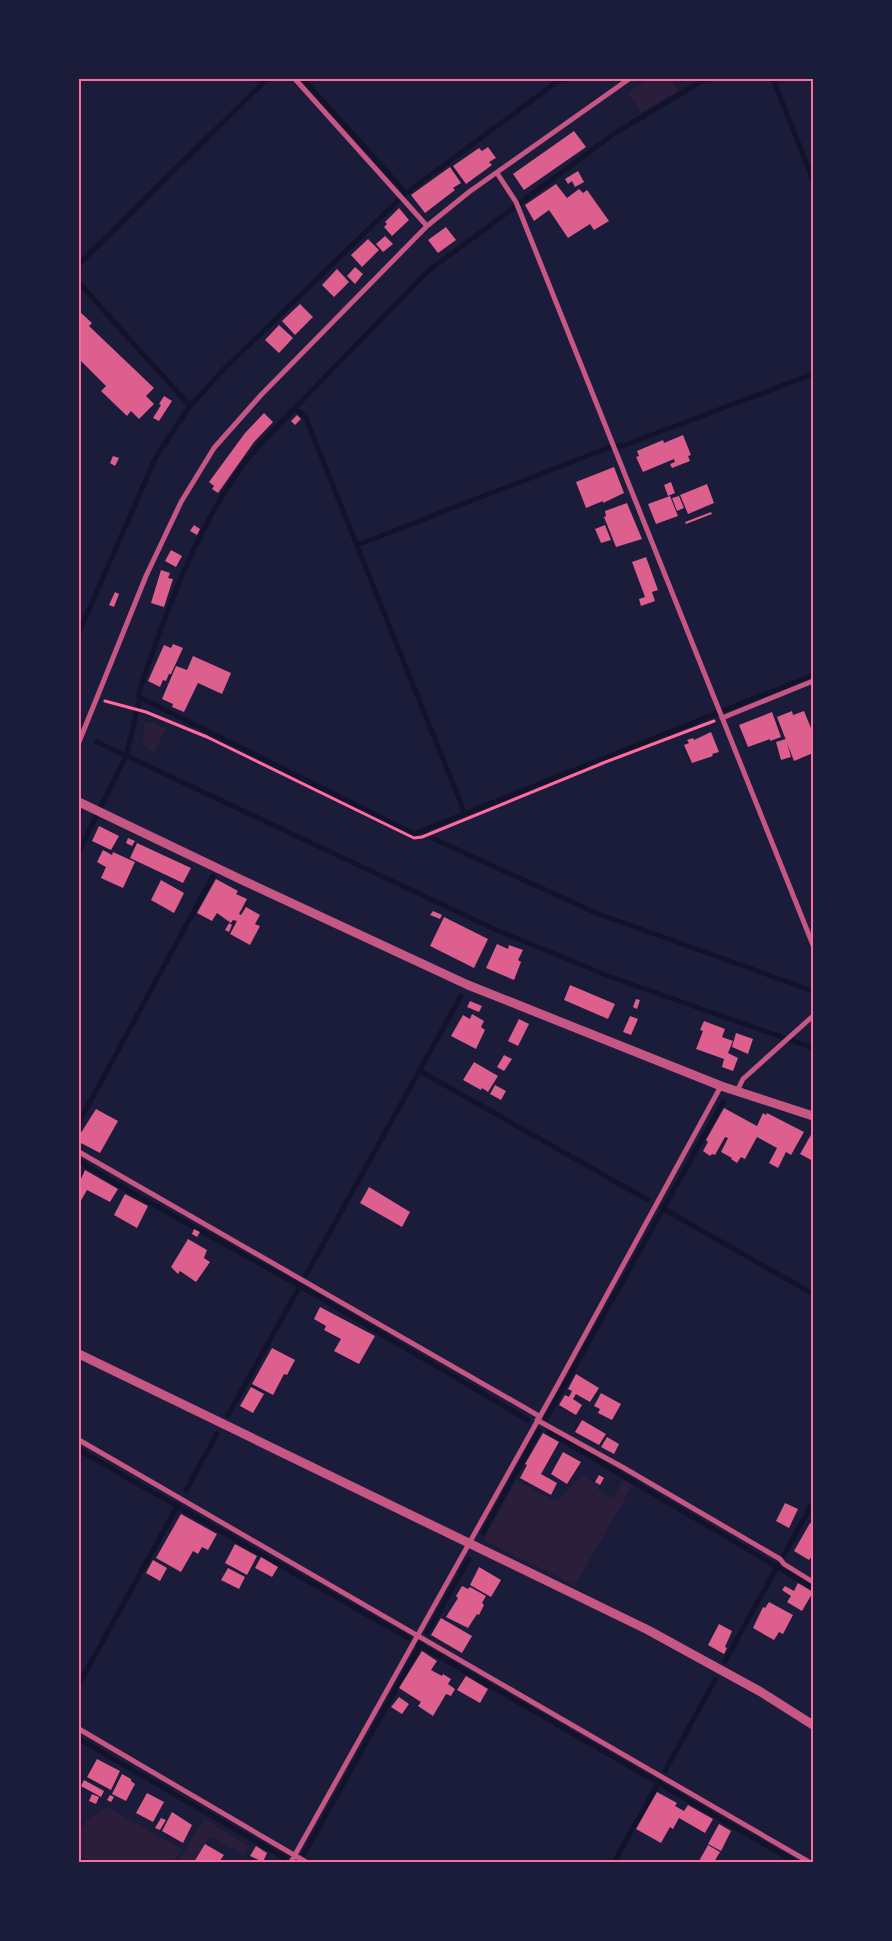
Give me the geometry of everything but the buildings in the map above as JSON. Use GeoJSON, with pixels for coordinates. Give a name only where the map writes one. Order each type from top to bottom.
{"type":"FeatureCollection","features":[{"type":"Feature","properties":{"kind":"street"},"geometry":{"type":"LineString","coordinates":[[295,79],[427,226]]}},
{"type":"Feature","properties":{"kind":"street"},"geometry":{"type":"LineString","coordinates":[[79,742],[146,576],[181,502],[214,448],[261,395],[427,226],[469,192],[629,79]]}},
{"type":"Feature","properties":{"kind":"street"},"geometry":{"type":"LineString","coordinates":[[497,173],[520,210],[813,945]]}},
{"type":"Feature","properties":{"kind":"street"},"geometry":{"type":"LineString","coordinates":[[720,714],[813,681]]}},
{"type":"Feature","properties":{"kind":"street"},"geometry":{"type":"LineString","coordinates":[[79,802],[468,985],[721,1086],[813,1116]]}},
{"type":"Feature","properties":{"kind":"street"},"geometry":{"type":"LineString","coordinates":[[737,1091],[743,1079],[813,1016]]}},
{"type":"Feature","properties":{"kind":"street"},"geometry":{"type":"LineString","coordinates":[[291,1862],[721,1086]]}},
{"type":"Feature","properties":{"kind":"street"},"geometry":{"type":"LineString","coordinates":[[79,1152],[747,1539],[813,1582]]}},
{"type":"Feature","properties":{"kind":"street"},"geometry":{"type":"LineString","coordinates":[[79,1354],[648,1630],[761,1692],[813,1725]]}},
{"type":"Feature","properties":{"kind":"street"},"geometry":{"type":"LineString","coordinates":[[79,1440],[809,1862]]}},
{"type":"Feature","properties":{"kind":"street"},"geometry":{"type":"LineString","coordinates":[[79,1729],[306,1862]]}},
{"type":"Feature","properties":{"kind":"path"},"geometry":{"type":"LineString","coordinates":[[98,697],[112,704],[140,710],[207,737],[393,828],[407,837],[414,838],[424,836],[603,764],[720,714]]}},
{"type":"Feature","properties":{"kind":"shaded area"},"geometry":{"type":"Polygon","coordinates":[[[649,79],[671,79],[678,91],[641,113],[628,93],[649,79]]]}},
{"type":"Feature","properties":{"kind":"shaded area"},"geometry":{"type":"Polygon","coordinates":[[[153,722],[166,729],[154,752],[143,745],[144,723],[153,722]]]}},
{"type":"Feature","properties":{"kind":"shaded area"},"geometry":{"type":"Polygon","coordinates":[[[581,1475],[599,1485],[598,1490],[613,1498],[623,1480],[633,1485],[575,1585],[486,1541],[486,1535],[516,1480],[557,1502],[581,1475]]]}},
{"type":"Feature","properties":{"kind":"shaded area"},"geometry":{"type":"Polygon","coordinates":[[[107,1807],[182,1849],[174,1862],[91,1862],[79,1855],[80,1836],[83,1825],[107,1807]]]}},
{"type":"Feature","properties":{"kind":"shaded area"},"geometry":{"type":"Polygon","coordinates":[[[204,1819],[249,1846],[244,1855],[210,1836],[194,1862],[178,1862],[204,1819]]]}},
{"type":"Feature","properties":{"kind":"waterway"},"geometry":{"type":"LineString","coordinates":[[79,264],[267,79]]}},
{"type":"Feature","properties":{"kind":"waterway"},"geometry":{"type":"LineString","coordinates":[[303,79],[406,193]]}},
{"type":"Feature","properties":{"kind":"waterway"},"geometry":{"type":"LineString","coordinates":[[79,632],[156,457],[190,406],[223,370],[406,193],[561,79]]}},
{"type":"Feature","properties":{"kind":"waterway"},"geometry":{"type":"LineString","coordinates":[[79,851],[126,756],[139,702],[139,692],[180,579],[221,498],[246,461],[261,443],[428,271],[615,133],[705,79]]}},
{"type":"Feature","properties":{"kind":"waterway"},"geometry":{"type":"LineString","coordinates":[[773,79],[813,180]]}},
{"type":"Feature","properties":{"kind":"waterway"},"geometry":{"type":"LineString","coordinates":[[79,283],[190,406]]}},
{"type":"Feature","properties":{"kind":"waterway"},"geometry":{"type":"LineString","coordinates":[[357,545],[608,448],[625,445],[813,374]]}},
{"type":"Feature","properties":{"kind":"waterway"},"geometry":{"type":"LineString","coordinates":[[295,409],[305,416],[465,814]]}},
{"type":"Feature","properties":{"kind":"waterway"},"geometry":{"type":"LineString","coordinates":[[139,697],[414,834],[813,675]]}},
{"type":"Feature","properties":{"kind":"waterway"},"geometry":{"type":"LineString","coordinates":[[97,742],[492,928],[608,976],[813,1048]]}},
{"type":"Feature","properties":{"kind":"waterway"},"geometry":{"type":"LineString","coordinates":[[425,833],[434,839],[596,913],[813,991]]}},
{"type":"Feature","properties":{"kind":"waterway"},"geometry":{"type":"LineString","coordinates":[[79,1122],[213,876]]}},
{"type":"Feature","properties":{"kind":"waterway"},"geometry":{"type":"LineString","coordinates":[[306,1275],[461,996]]}},
{"type":"Feature","properties":{"kind":"waterway"},"geometry":{"type":"LineString","coordinates":[[420,1071],[648,1200]]}},
{"type":"Feature","properties":{"kind":"waterway"},"geometry":{"type":"LineString","coordinates":[[546,1418],[723,1102]]}},
{"type":"Feature","properties":{"kind":"waterway"},"geometry":{"type":"LineString","coordinates":[[79,1161],[300,1286],[528,1420]]}},
{"type":"Feature","properties":{"kind":"waterway"},"geometry":{"type":"LineString","coordinates":[[662,1208],[813,1294]]}},
{"type":"Feature","properties":{"kind":"waterway"},"geometry":{"type":"LineString","coordinates":[[228,1415],[300,1286]]}},
{"type":"Feature","properties":{"kind":"waterway"},"geometry":{"type":"LineString","coordinates":[[483,1533],[539,1431]]}},
{"type":"Feature","properties":{"kind":"waterway"},"geometry":{"type":"LineString","coordinates":[[549,1432],[813,1588]]}},
{"type":"Feature","properties":{"kind":"waterway"},"geometry":{"type":"LineString","coordinates":[[186,1490],[217,1434]]}},
{"type":"Feature","properties":{"kind":"waterway"},"geometry":{"type":"LineString","coordinates":[[79,1450],[408,1638]]}},
{"type":"Feature","properties":{"kind":"waterway"},"geometry":{"type":"LineString","coordinates":[[784,1555],[813,1502]]}},
{"type":"Feature","properties":{"kind":"waterway"},"geometry":{"type":"LineString","coordinates":[[79,1684],[178,1505]]}},
{"type":"Feature","properties":{"kind":"waterway"},"geometry":{"type":"LineString","coordinates":[[427,1633],[469,1559]]}},
{"type":"Feature","properties":{"kind":"waterway"},"geometry":{"type":"LineString","coordinates":[[725,1661],[778,1565]]}},
{"type":"Feature","properties":{"kind":"waterway"},"geometry":{"type":"LineString","coordinates":[[304,1854],[422,1642]]}},
{"type":"Feature","properties":{"kind":"waterway"},"geometry":{"type":"LineString","coordinates":[[418,1644],[795,1862]]}},
{"type":"Feature","properties":{"kind":"waterway"},"geometry":{"type":"LineString","coordinates":[[665,1771],[715,1680]]}},
{"type":"Feature","properties":{"kind":"waterway"},"geometry":{"type":"LineString","coordinates":[[79,1739],[285,1858]]}},
{"type":"Feature","properties":{"kind":"waterway"},"geometry":{"type":"LineString","coordinates":[[614,1862],[659,1782]]}}]}
